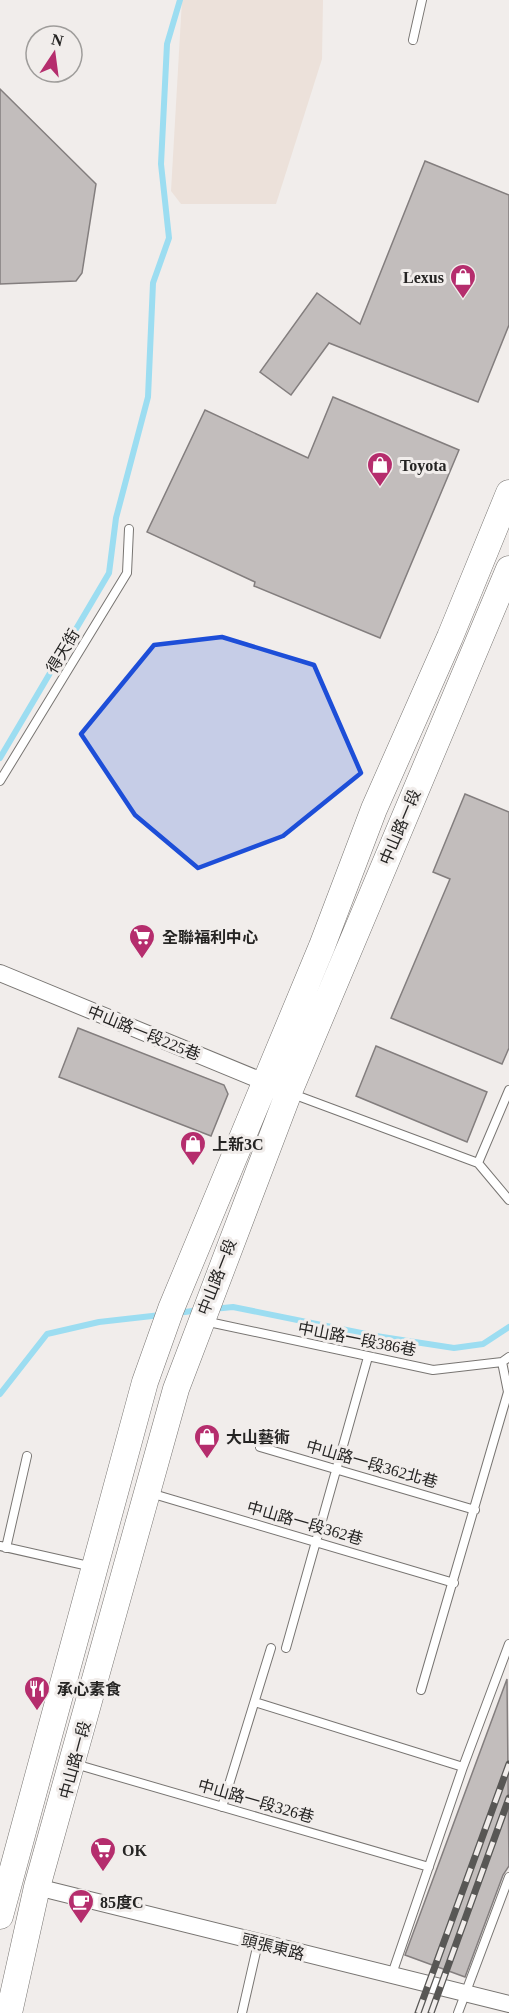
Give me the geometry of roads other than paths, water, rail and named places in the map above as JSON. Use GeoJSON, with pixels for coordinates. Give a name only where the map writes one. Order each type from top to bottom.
{"type":"FeatureCollection","features":[{"type":"Feature","properties":{"kind":"main road","name":"中山路一段"},"geometry":{"type":"LineString","coordinates":[[0,1916],[145,1382],[171,1309],[322,946],[374,809],[450,637],[509,493]]}},
{"type":"Feature","properties":{"kind":"main road","name":"中山路一段"},"geometry":{"type":"LineString","coordinates":[[9,2013],[37,1887],[74,1763],[176,1389],[289,1092],[509,569]]}},
{"type":"Feature","properties":{"kind":"street","name":"中山路一段225巷"},"geometry":{"type":"LineString","coordinates":[[0,973],[289,1092]]}},
{"type":"Feature","properties":{"kind":"street","name":"頭張東路"},"geometry":{"type":"LineString","coordinates":[[37,1887],[391,1977],[509,2004]]}},
{"type":"Feature","properties":{"kind":"lane"},"geometry":{"type":"LineString","coordinates":[[413,40],[422,0]]}},
{"type":"Feature","properties":{"kind":"lane","name":"得天街"},"geometry":{"type":"LineString","coordinates":[[0,781],[127,573],[129,529]]}},
{"type":"Feature","properties":{"kind":"lane"},"geometry":{"type":"LineString","coordinates":[[478,1163],[509,1090]]}},
{"type":"Feature","properties":{"kind":"lane"},"geometry":{"type":"LineString","coordinates":[[289,1092],[478,1163],[509,1200]]}},
{"type":"Feature","properties":{"kind":"lane","name":"中山路一段386巷"},"geometry":{"type":"LineString","coordinates":[[201,1321],[433,1370],[506,1359]]}},
{"type":"Feature","properties":{"kind":"lane"},"geometry":{"type":"LineString","coordinates":[[286,1648],[368,1357]]}},
{"type":"Feature","properties":{"kind":"lane"},"geometry":{"type":"LineString","coordinates":[[421,1690],[508,1392],[506,1359]]}},
{"type":"Feature","properties":{"kind":"lane","name":"中山路一段362北巷"},"geometry":{"type":"LineString","coordinates":[[260,1447],[475,1510]]}},
{"type":"Feature","properties":{"kind":"lane"},"geometry":{"type":"LineString","coordinates":[[27,1456],[3,1547],[96,1568]]}},
{"type":"Feature","properties":{"kind":"lane","name":"中山路一段362巷"},"geometry":{"type":"LineString","coordinates":[[147,1492],[454,1583]]}},
{"type":"Feature","properties":{"kind":"lane"},"geometry":{"type":"LineString","coordinates":[[391,1977],[463,1767],[509,1644]]}},
{"type":"Feature","properties":{"kind":"lane"},"geometry":{"type":"LineString","coordinates":[[222,1807],[271,1648]]}},
{"type":"Feature","properties":{"kind":"lane"},"geometry":{"type":"LineString","coordinates":[[255,1701],[463,1767]]}},
{"type":"Feature","properties":{"kind":"lane","name":"中山路一段326巷"},"geometry":{"type":"LineString","coordinates":[[74,1763],[429,1867]]}},
{"type":"Feature","properties":{"kind":"lane"},"geometry":{"type":"LineString","coordinates":[[458,2013],[509,1877]]}},
{"type":"Feature","properties":{"kind":"lane"},"geometry":{"type":"LineString","coordinates":[[242,2013],[258,1943]]}},
{"type":"Feature","properties":{"kind":"waterway"},"geometry":{"type":"LineString","coordinates":[[0,758],[109,573],[116,518],[148,397],[153,283],[169,238],[161,164],[167,44],[180,0]]}},
{"type":"Feature","properties":{"kind":"waterway"},"geometry":{"type":"LineString","coordinates":[[213,1309],[233,1307],[376,1336],[454,1348],[483,1344],[509,1327]]}},
{"type":"Feature","properties":{"kind":"waterway"},"geometry":{"type":"LineString","coordinates":[[177,1313],[200,1310]]}},
{"type":"Feature","properties":{"kind":"waterway"},"geometry":{"type":"LineString","coordinates":[[0,1394],[47,1334],[99,1322],[161,1315]]}},
{"type":"Feature","properties":{"kind":"railway"},"geometry":{"type":"LineString","coordinates":[[418,2013],[509,1764]]}},
{"type":"Feature","properties":{"kind":"railway"},"geometry":{"type":"LineString","coordinates":[[431,2013],[509,1798]]}},
{"type":"Feature","properties":{"kind":"place","name":"Lexus"},"geometry":{"type":"Point","coordinates":[463,300]}},
{"type":"Feature","properties":{"kind":"place","name":"Toyota"},"geometry":{"type":"Point","coordinates":[380,488]}},
{"type":"Feature","properties":{"kind":"place","name":"全聯福利中心"},"geometry":{"type":"Point","coordinates":[142,960]}},
{"type":"Feature","properties":{"kind":"place","name":"上新3C"},"geometry":{"type":"Point","coordinates":[193,1167]}},
{"type":"Feature","properties":{"kind":"place","name":"大山藝術"},"geometry":{"type":"Point","coordinates":[207,1460]}},
{"type":"Feature","properties":{"kind":"place","name":"承心素食"},"geometry":{"type":"Point","coordinates":[37,1712]}},
{"type":"Feature","properties":{"kind":"place","name":"OK"},"geometry":{"type":"Point","coordinates":[103,1873]}},
{"type":"Feature","properties":{"kind":"place","name":"85度C"},"geometry":{"type":"Point","coordinates":[81,1925]}}]}
